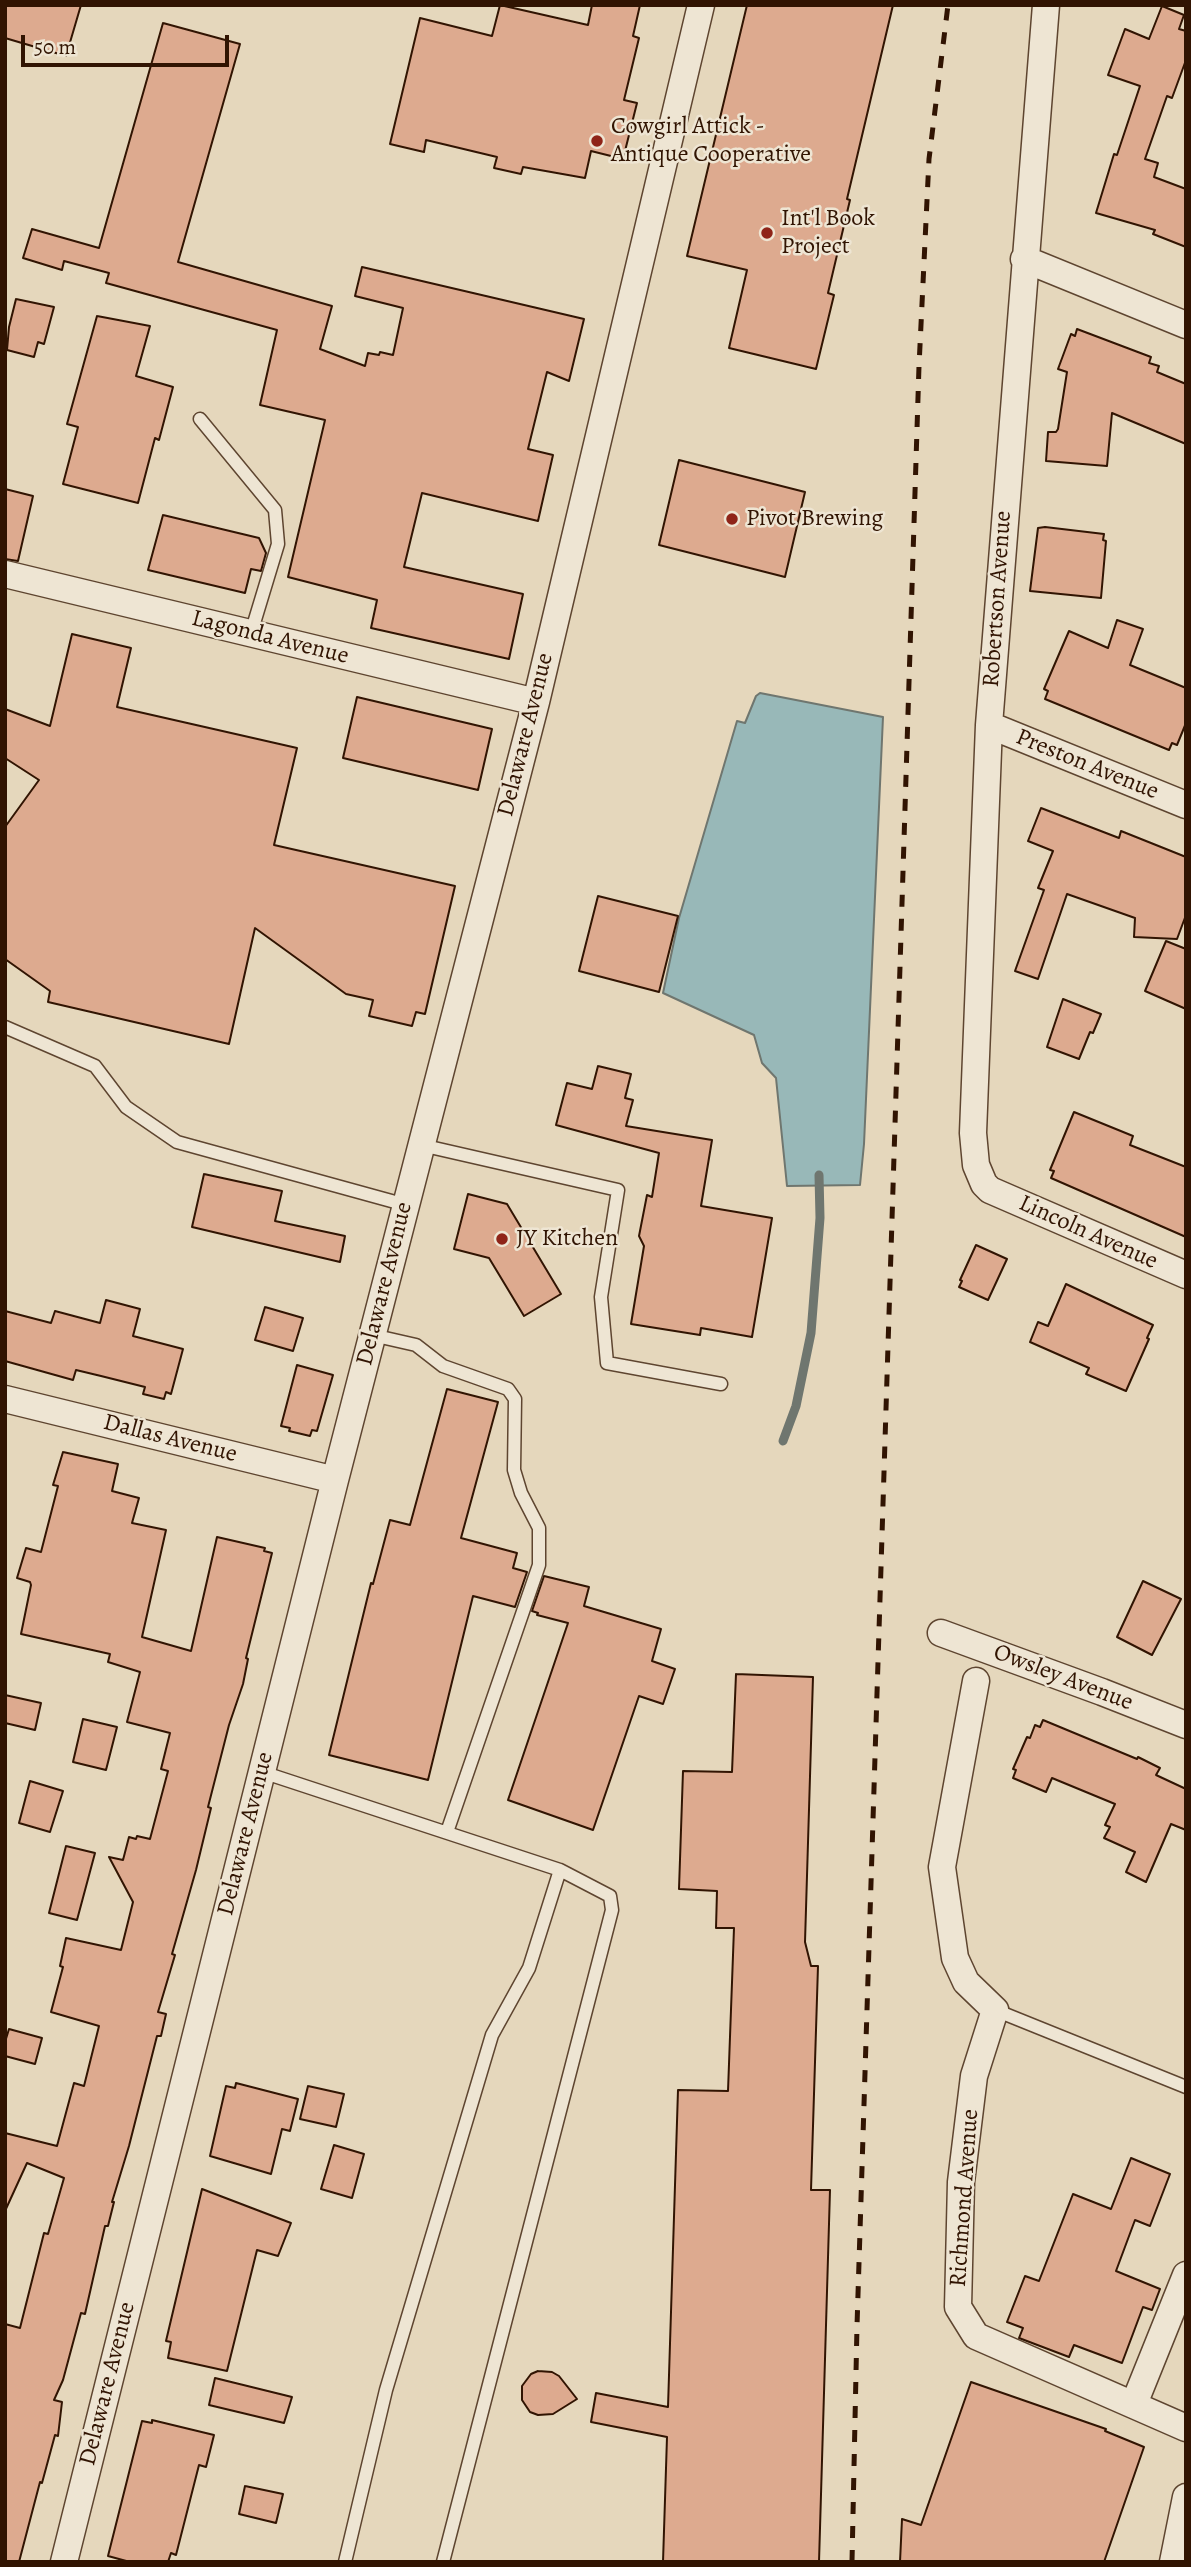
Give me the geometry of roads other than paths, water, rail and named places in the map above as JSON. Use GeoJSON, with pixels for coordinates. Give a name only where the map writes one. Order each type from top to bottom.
{"type":"FeatureCollection","features":[{"type":"Feature","properties":{"kind":"street","name":"Delaware Avenue"},"geometry":{"type":"LineString","coordinates":[[64,2562],[335,1480],[536,702],[701,5]]}},
{"type":"Feature","properties":{"kind":"street","name":"Robertson Avenue"},"geometry":{"type":"LineString","coordinates":[[990,1190],[984,1184],[976,1165],[973,1133],[989,725],[1046,5]]}},
{"type":"Feature","properties":{"kind":"street"},"geometry":{"type":"LineString","coordinates":[[1024,259],[1186,325]]}},
{"type":"Feature","properties":{"kind":"street","name":"Lagonda Avenue"},"geometry":{"type":"LineString","coordinates":[[5,574],[536,702]]}},
{"type":"Feature","properties":{"kind":"street","name":"Preston Avenue"},"geometry":{"type":"LineString","coordinates":[[989,725],[1186,805]]}},
{"type":"Feature","properties":{"kind":"street","name":"Lincoln Avenue"},"geometry":{"type":"LineString","coordinates":[[990,1190],[1186,1275]]}},
{"type":"Feature","properties":{"kind":"street","name":"Dallas Avenue"},"geometry":{"type":"LineString","coordinates":[[5,1399],[335,1480]]}},
{"type":"Feature","properties":{"kind":"street","name":"Owsley Avenue"},"geometry":{"type":"LineString","coordinates":[[941,1633],[1186,1726]]}},
{"type":"Feature","properties":{"kind":"street"},"geometry":{"type":"LineString","coordinates":[[976,1681],[942,1867],[955,1958],[966,1982],[995,2010]]}},
{"type":"Feature","properties":{"kind":"street","name":"Richmond Avenue"},"geometry":{"type":"LineString","coordinates":[[995,2010],[974,2076],[962,2169],[958,2307],[976,2336],[1186,2428]]}},
{"type":"Feature","properties":{"kind":"street"},"geometry":{"type":"LineString","coordinates":[[1134,2404],[1186,2274]]}},
{"type":"Feature","properties":{"kind":"street"},"geometry":{"type":"LineString","coordinates":[[1173,2562],[1186,2497]]}},
{"type":"Feature","properties":{"kind":"lane"},"geometry":{"type":"LineString","coordinates":[[200,419],[275,510],[278,544],[251,633]]}},
{"type":"Feature","properties":{"kind":"lane"},"geometry":{"type":"LineString","coordinates":[[5,1027],[94,1066],[126,1107],[177,1143],[405,1205]]}},
{"type":"Feature","properties":{"kind":"lane"},"geometry":{"type":"LineString","coordinates":[[421,1145],[618,1190],[601,1297],[607,1363],[721,1384]]}},
{"type":"Feature","properties":{"kind":"lane"},"geometry":{"type":"LineString","coordinates":[[372,1335],[416,1345],[443,1366],[509,1389],[515,1399],[514,1470],[521,1493],[539,1528],[539,1565],[447,1832]]}},
{"type":"Feature","properties":{"kind":"lane"},"geometry":{"type":"LineString","coordinates":[[261,1772],[560,1870],[610,1895],[612,1910],[443,2562]]}},
{"type":"Feature","properties":{"kind":"lane"},"geometry":{"type":"LineString","coordinates":[[345,2562],[386,2390],[492,2035],[530,1968],[560,1870]]}},
{"type":"Feature","properties":{"kind":"lane"},"geometry":{"type":"LineString","coordinates":[[995,2010],[1186,2087]]}},
{"type":"Feature","properties":{"kind":"water"},"geometry":{"type":"Polygon","coordinates":[[[760,693],[883,717],[860,1185],[787,1186],[776,1078],[762,1063],[754,1035],[663,993],[679,918],[737,721],[745,723],[756,696],[760,693]]]}},
{"type":"Feature","properties":{"kind":"waterway"},"geometry":{"type":"LineString","coordinates":[[783,1441],[796,1406],[811,1333],[820,1218],[819,1175]]}},
{"type":"Feature","properties":{"kind":"railway"},"geometry":{"type":"LineString","coordinates":[[852,2562],[857,2326],[919,366],[929,159],[948,5]]}},
{"type":"Feature","properties":{"kind":"place","name":"Cowgirl Attick - Antique Cooperative"},"geometry":{"type":"Point","coordinates":[597,141]}},
{"type":"Feature","properties":{"kind":"place","name":"Int'l Book Project"},"geometry":{"type":"Point","coordinates":[767,233]}},
{"type":"Feature","properties":{"kind":"place","name":"Pivot Brewing"},"geometry":{"type":"Point","coordinates":[732,519]}},
{"type":"Feature","properties":{"kind":"place","name":"JY Kitchen"},"geometry":{"type":"Point","coordinates":[502,1239]}}]}
